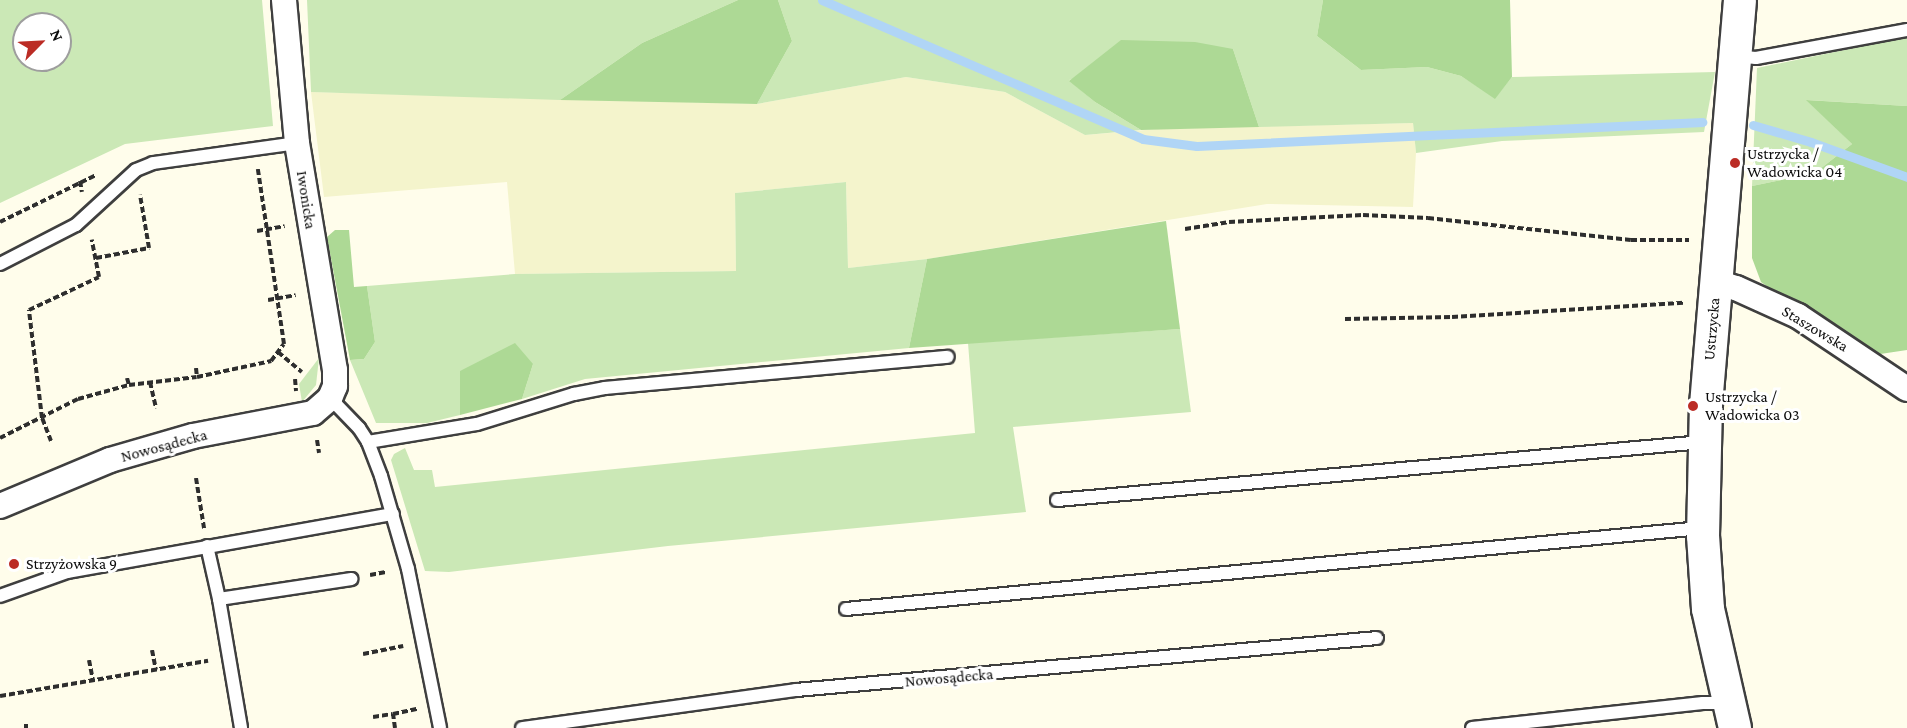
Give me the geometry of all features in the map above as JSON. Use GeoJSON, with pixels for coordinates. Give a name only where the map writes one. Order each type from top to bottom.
{"type":"FeatureCollection","features":[{"type":"Feature","properties":{"kind":"street","name":"Iwonicka"},"geometry":{"type":"LineString","coordinates":[[284,0],[297,143],[335,370],[335,386],[330,398]]}},
{"type":"Feature","properties":{"kind":"street","name":"Ustrzycka"},"geometry":{"type":"LineString","coordinates":[[1732,715],[1708,609],[1703,528],[1705,442],[1733,56],[1740,0]]}},
{"type":"Feature","properties":{"kind":"street","name":"Staszowska"},"geometry":{"type":"LineString","coordinates":[[1716,292],[1736,288],[1798,316],[1907,389]]}},
{"type":"Feature","properties":{"kind":"street","name":"Nowosądecka"},"geometry":{"type":"LineString","coordinates":[[0,506],[110,460],[193,436],[313,412],[330,398]]}},
{"type":"Feature","properties":{"kind":"lane"},"geometry":{"type":"LineString","coordinates":[[1733,56],[1756,58],[1907,30]]}},
{"type":"Feature","properties":{"kind":"lane"},"geometry":{"type":"LineString","coordinates":[[0,264],[76,225],[136,170],[153,163],[297,143]]}},
{"type":"Feature","properties":{"kind":"lane"},"geometry":{"type":"LineString","coordinates":[[369,442],[477,424],[574,394],[605,388],[948,357]]}},
{"type":"Feature","properties":{"kind":"lane"},"geometry":{"type":"LineString","coordinates":[[330,398],[350,416],[369,442],[393,514],[429,660],[440,728]]}},
{"type":"Feature","properties":{"kind":"lane"},"geometry":{"type":"LineString","coordinates":[[1057,500],[1705,442]]}},
{"type":"Feature","properties":{"kind":"lane"},"geometry":{"type":"LineString","coordinates":[[0,596],[67,572],[393,514]]}},
{"type":"Feature","properties":{"kind":"lane"},"geometry":{"type":"LineString","coordinates":[[846,609],[1703,528]]}},
{"type":"Feature","properties":{"kind":"lane"},"geometry":{"type":"LineString","coordinates":[[207,546],[219,599],[241,728]]}},
{"type":"Feature","properties":{"kind":"lane"},"geometry":{"type":"LineString","coordinates":[[219,599],[352,579]]}},
{"type":"Feature","properties":{"kind":"lane","name":"Nowosądecka"},"geometry":{"type":"LineString","coordinates":[[522,728],[796,690],[1377,638]]}},
{"type":"Feature","properties":{"kind":"lane"},"geometry":{"type":"LineString","coordinates":[[1472,728],[1702,703],[1732,715]]}},
{"type":"Feature","properties":{"kind":"path"},"geometry":{"type":"LineString","coordinates":[[0,438],[78,399],[129,385],[197,377],[271,361],[284,344],[254,149]]}},
{"type":"Feature","properties":{"kind":"path"},"geometry":{"type":"LineString","coordinates":[[0,222],[80,182],[123,165],[136,170],[149,248],[96,258]]}},
{"type":"Feature","properties":{"kind":"path"},"geometry":{"type":"LineString","coordinates":[[1185,229],[1229,222],[1363,215],[1440,219],[1631,240],[1720,241]]}},
{"type":"Feature","properties":{"kind":"path"},"geometry":{"type":"LineString","coordinates":[[257,231],[292,225]]}},
{"type":"Feature","properties":{"kind":"path"},"geometry":{"type":"LineString","coordinates":[[51,441],[42,418],[29,310],[73,289]]}},
{"type":"Feature","properties":{"kind":"path"},"geometry":{"type":"LineString","coordinates":[[1345,319],[1452,317],[1716,292]]}},
{"type":"Feature","properties":{"kind":"path"},"geometry":{"type":"LineString","coordinates":[[268,300],[303,294]]}},
{"type":"Feature","properties":{"kind":"path"},"geometry":{"type":"LineString","coordinates":[[278,352],[302,372]]}},
{"type":"Feature","properties":{"kind":"path"},"geometry":{"type":"LineString","coordinates":[[196,368],[197,377]]}},
{"type":"Feature","properties":{"kind":"path"},"geometry":{"type":"LineString","coordinates":[[127,378],[129,385]]}},
{"type":"Feature","properties":{"kind":"path"},"geometry":{"type":"LineString","coordinates":[[150,382],[156,408]]}},
{"type":"Feature","properties":{"kind":"path"},"geometry":{"type":"LineString","coordinates":[[196,478],[201,510]]}},
{"type":"Feature","properties":{"kind":"path"},"geometry":{"type":"LineString","coordinates":[[363,654],[410,645]]}},
{"type":"Feature","properties":{"kind":"path"},"geometry":{"type":"LineString","coordinates":[[152,650],[156,670]]}},
{"type":"Feature","properties":{"kind":"path"},"geometry":{"type":"LineString","coordinates":[[0,696],[230,658]]}},
{"type":"Feature","properties":{"kind":"path"},"geometry":{"type":"LineString","coordinates":[[90,660],[93,680]]}},
{"type":"Feature","properties":{"kind":"path"},"geometry":{"type":"LineString","coordinates":[[373,717],[421,709]]}},
{"type":"Feature","properties":{"kind":"path"},"geometry":{"type":"LineString","coordinates":[[393,714],[395,728]]}},
{"type":"Feature","properties":{"kind":"green space"},"geometry":{"type":"Polygon","coordinates":[[[0,0],[262,0],[273,126],[125,144],[0,203],[0,0]]]}},
{"type":"Feature","properties":{"kind":"green space"},"geometry":{"type":"Polygon","coordinates":[[[307,0],[738,0],[642,43],[560,100],[311,92],[307,0]]]}},
{"type":"Feature","properties":{"kind":"green space"},"geometry":{"type":"Polygon","coordinates":[[[738,0],[778,0],[792,41],[757,104],[560,100],[642,43],[738,0]]]}},
{"type":"Feature","properties":{"kind":"green space"},"geometry":{"type":"Polygon","coordinates":[[[778,0],[1323,0],[1317,36],[1361,70],[1427,67],[1461,76],[1495,98],[1512,77],[1715,72],[1704,132],[1502,141],[1416,153],[1413,123],[1259,127],[1233,49],[1069,80],[1095,102],[1141,130],[1085,135],[1005,92],[906,77],[757,104],[792,41],[778,0]]]}},
{"type":"Feature","properties":{"kind":"green space"},"geometry":{"type":"Polygon","coordinates":[[[1323,0],[1510,0],[1512,77],[1495,99],[1461,76],[1427,67],[1361,70],[1317,36],[1323,0]]]}},
{"type":"Feature","properties":{"kind":"green space"},"geometry":{"type":"Polygon","coordinates":[[[1907,37],[1907,106],[1807,100],[1852,144],[1815,173],[1752,186],[1757,68],[1907,37]]]}},
{"type":"Feature","properties":{"kind":"green space"},"geometry":{"type":"Polygon","coordinates":[[[1121,40],[1195,42],[1233,49],[1259,127],[1141,130],[1095,102],[1069,81],[1121,40]]]}},
{"type":"Feature","properties":{"kind":"green space"},"geometry":{"type":"Polygon","coordinates":[[[906,77],[1005,92],[1085,135],[1157,129],[1413,123],[1416,153],[1413,207],[1267,204],[927,259],[848,268],[846,182],[735,193],[736,271],[515,274],[507,182],[324,197],[311,92],[757,104],[906,77]]]}},
{"type":"Feature","properties":{"kind":"green space"},"geometry":{"type":"Polygon","coordinates":[[[1806,100],[1907,106],[1907,350],[1867,356],[1761,282],[1752,258],[1752,186],[1815,173],[1852,144],[1806,100]]]}},
{"type":"Feature","properties":{"kind":"green space"},"geometry":{"type":"Polygon","coordinates":[[[846,182],[848,268],[927,259],[909,348],[585,379],[522,399],[533,364],[460,371],[460,415],[427,423],[376,423],[350,360],[364,359],[375,342],[367,286],[515,274],[736,271],[735,193],[846,182]]]}},
{"type":"Feature","properties":{"kind":"green space"},"geometry":{"type":"Polygon","coordinates":[[[1166,221],[1180,329],[909,348],[927,259],[1166,221]]]}},
{"type":"Feature","properties":{"kind":"green space"},"geometry":{"type":"Polygon","coordinates":[[[335,230],[349,230],[354,287],[367,286],[375,342],[364,359],[350,360],[327,237],[335,230]]]}},
{"type":"Feature","properties":{"kind":"green space"},"geometry":{"type":"Polygon","coordinates":[[[1180,329],[1191,412],[1013,427],[1026,512],[668,546],[449,572],[425,571],[391,460],[394,454],[405,448],[414,470],[432,470],[435,487],[975,433],[968,343],[1180,329]]]}},
{"type":"Feature","properties":{"kind":"green space"},"geometry":{"type":"Polygon","coordinates":[[[515,343],[533,364],[522,399],[460,415],[460,371],[515,343]]]}},
{"type":"Feature","properties":{"kind":"green space"},"geometry":{"type":"Polygon","coordinates":[[[319,358],[316,385],[302,402],[299,384],[319,358]]]}},
{"type":"Feature","properties":{"kind":"waterway"},"geometry":{"type":"LineString","coordinates":[[822,0],[1143,139],[1197,146],[1702,122]]}},
{"type":"Feature","properties":{"kind":"waterway"},"geometry":{"type":"LineString","coordinates":[[1753,125],[1811,142],[1907,177]]}},
{"type":"Feature","properties":{"kind":"place","name":"Ustrzycka / Wadowicka 04"},"geometry":{"type":"Point","coordinates":[1735,163]}},
{"type":"Feature","properties":{"kind":"place","name":"Ustrzycka / Wadowicka 03"},"geometry":{"type":"Point","coordinates":[1693,406]}},
{"type":"Feature","properties":{"kind":"place","name":"Strzyżowska 9"},"geometry":{"type":"Point","coordinates":[14,564]}}]}
